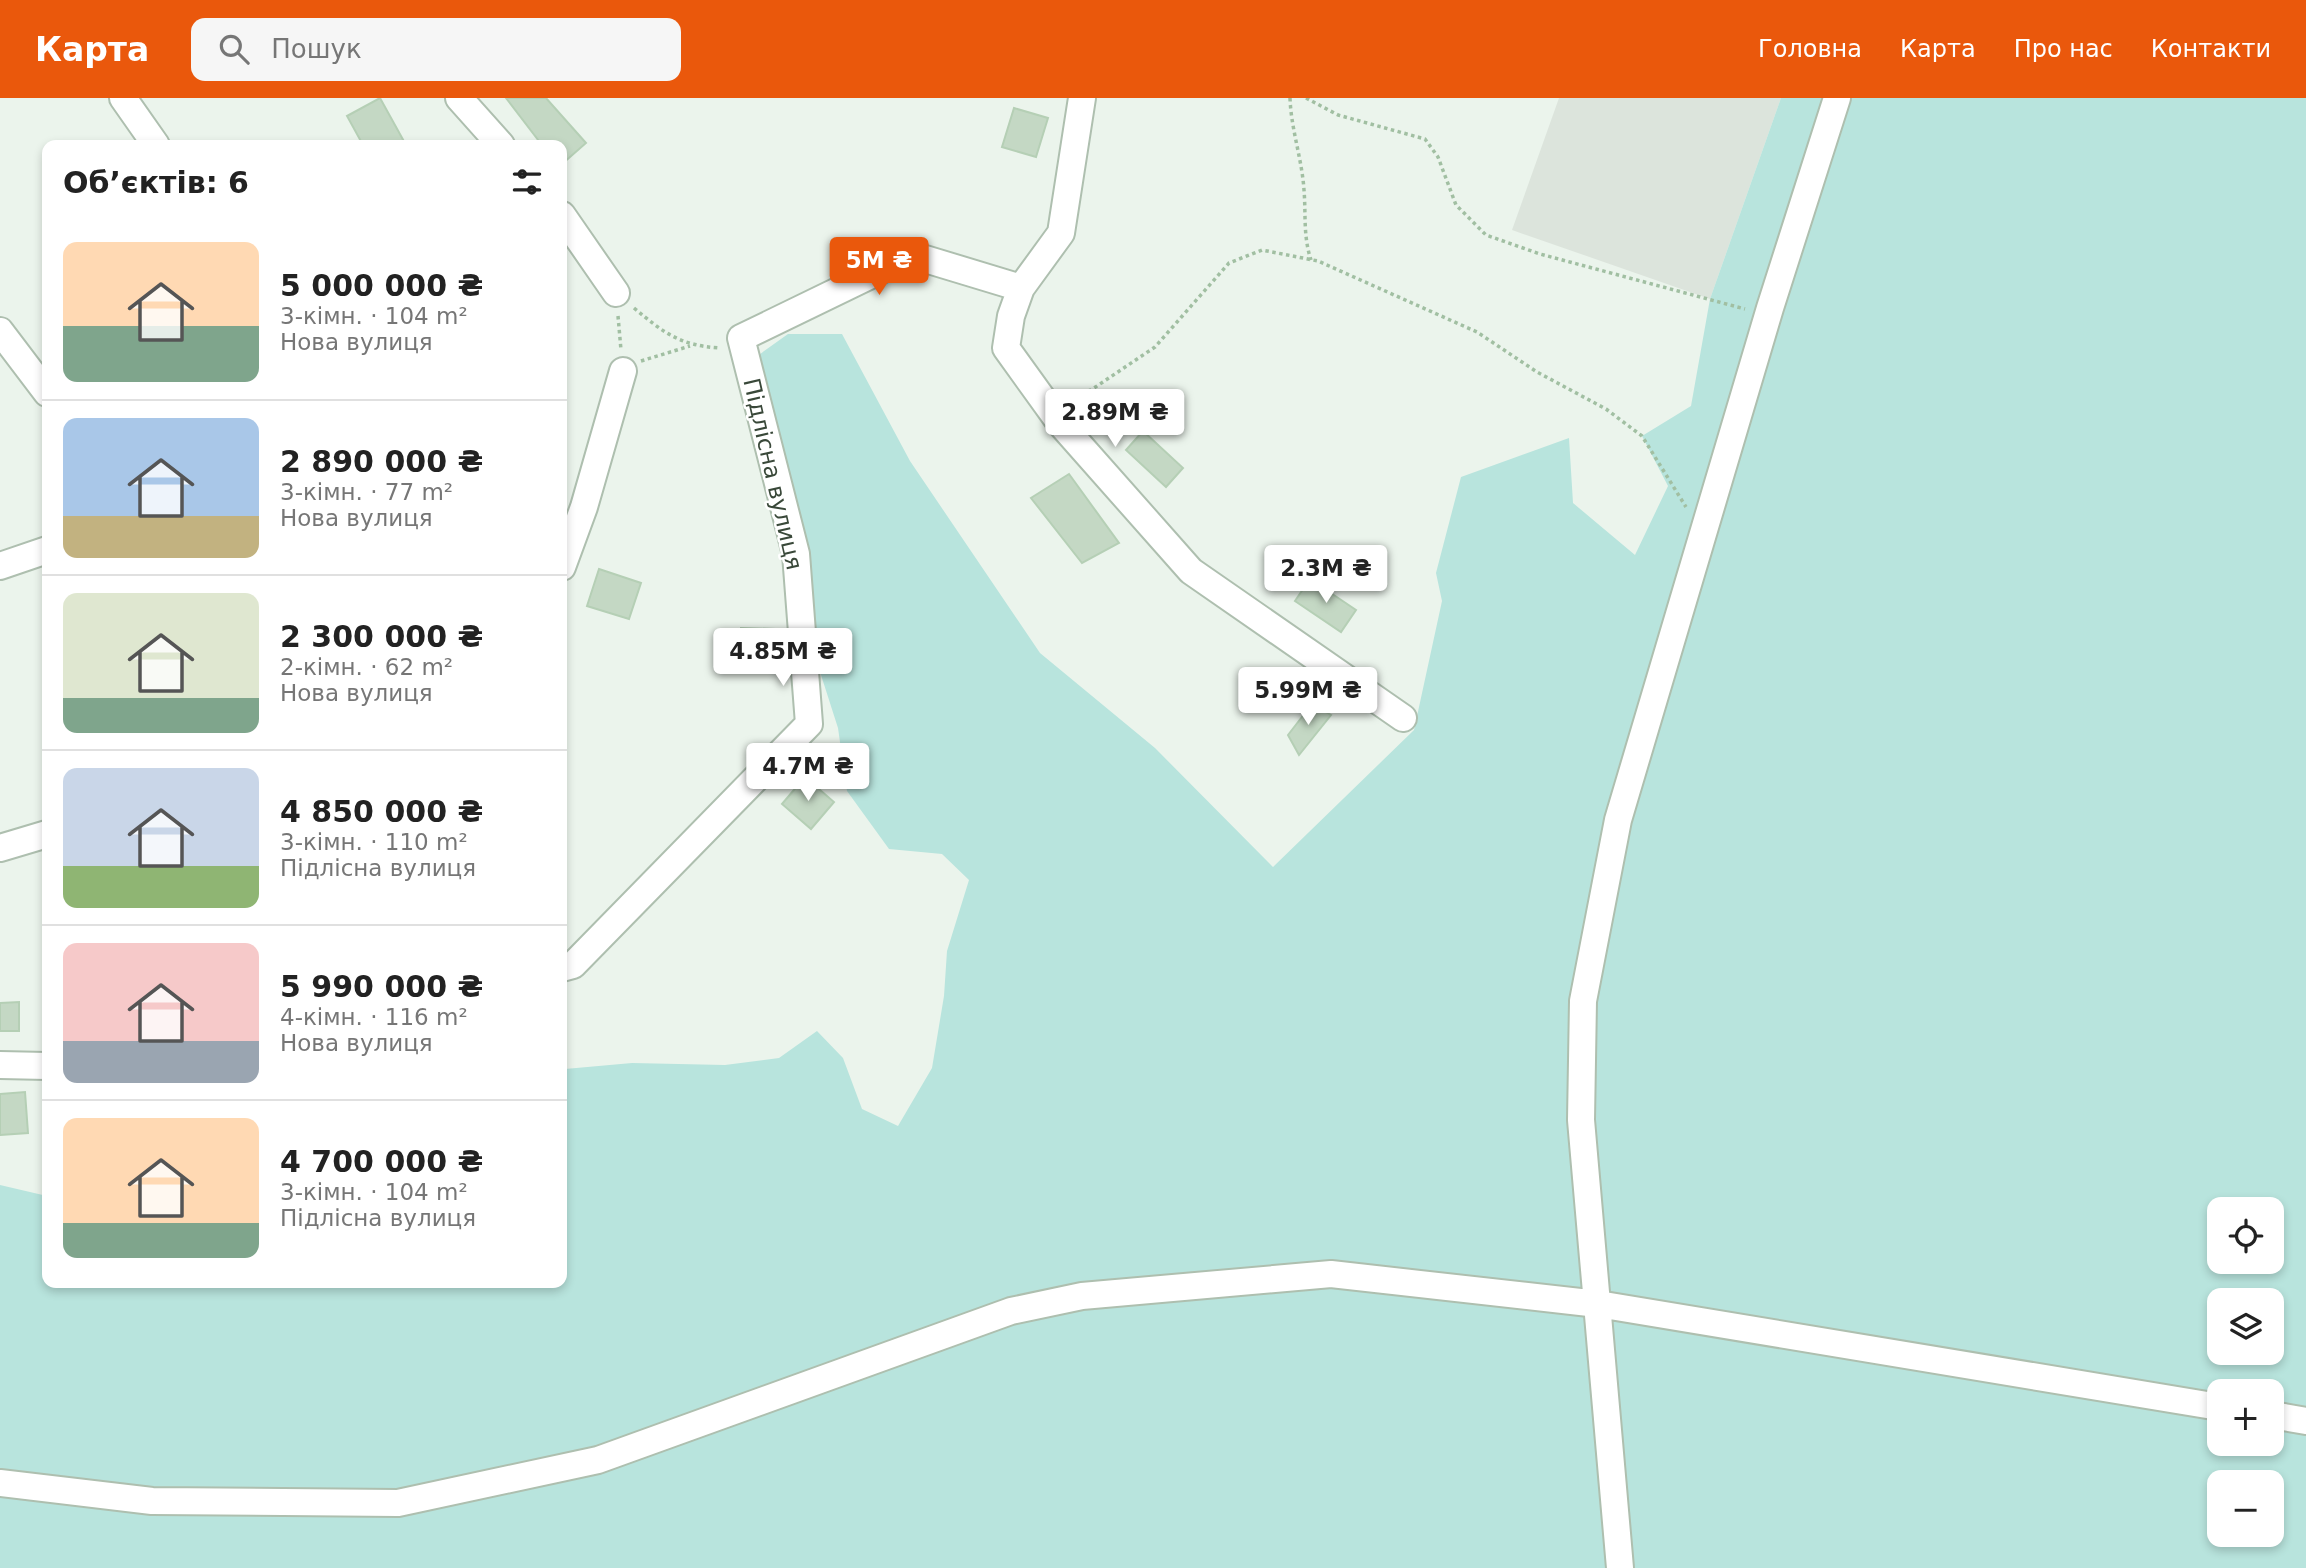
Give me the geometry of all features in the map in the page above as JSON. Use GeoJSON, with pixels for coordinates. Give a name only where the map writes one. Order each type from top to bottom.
{"type":"FeatureCollection","features":[{"type":"Feature","properties":{"kind":"street"},"geometry":{"type":"LineString","coordinates":[[123,98],[152,140]]}},
{"type":"Feature","properties":{"kind":"street"},"geometry":{"type":"LineString","coordinates":[[459,98],[497,140]]}},
{"type":"Feature","properties":{"kind":"street"},"geometry":{"type":"LineString","coordinates":[[1082,98],[1061,233],[1021,288],[1010,316],[1006,348],[1046,404],[1191,572],[1403,718]]}},
{"type":"Feature","properties":{"kind":"street"},"geometry":{"type":"LineString","coordinates":[[1620,1568],[1581,1120],[1583,1001],[1618,820],[1768,315],[1837,98]]}},
{"type":"Feature","properties":{"kind":"street"},"geometry":{"type":"LineString","coordinates":[[567,222],[616,293]]}},
{"type":"Feature","properties":{"kind":"street"},"geometry":{"type":"LineString","coordinates":[[741,338],[912,255],[1021,288]]}},
{"type":"Feature","properties":{"kind":"street"},"geometry":{"type":"LineString","coordinates":[[0,331],[42,386]]}},
{"type":"Feature","properties":{"kind":"street","name":"Підлісна вулиця"},"geometry":{"type":"LineString","coordinates":[[567,967],[573,965],[809,724],[796,554],[741,338]]}},
{"type":"Feature","properties":{"kind":"street"},"geometry":{"type":"LineString","coordinates":[[567,538],[573,503],[623,372]]}},
{"type":"Feature","properties":{"kind":"street"},"geometry":{"type":"LineString","coordinates":[[0,566],[42,553]]}},
{"type":"Feature","properties":{"kind":"street"},"geometry":{"type":"LineString","coordinates":[[0,848],[42,835]]}},
{"type":"Feature","properties":{"kind":"street"},"geometry":{"type":"LineString","coordinates":[[0,1065],[42,1066]]}},
{"type":"Feature","properties":{"kind":"street"},"geometry":{"type":"LineString","coordinates":[[0,1483],[152,1501],[398,1503],[598,1460],[1010,1311],[1082,1296],[1331,1274],[1598,1304],[2207,1405]]}},
{"type":"Feature","properties":{"kind":"street"},"geometry":{"type":"LineString","coordinates":[[2284,1417],[2306,1421]]}},
{"type":"Feature","properties":{"kind":"path"},"geometry":{"type":"LineString","coordinates":[[1290,98],[1291,123],[1304,189],[1304,239],[1311,260]]}},
{"type":"Feature","properties":{"kind":"path"},"geometry":{"type":"LineString","coordinates":[[1306,98],[1338,115],[1424,139],[1438,157],[1456,205],[1486,235],[1539,254],[1768,315]]}},
{"type":"Feature","properties":{"kind":"path"},"geometry":{"type":"LineString","coordinates":[[1046,404],[1091,390],[1155,347],[1229,263],[1262,250],[1311,260],[1477,332],[1537,372],[1606,408],[1642,436],[1703,535]]}},
{"type":"Feature","properties":{"kind":"path"},"geometry":{"type":"LineString","coordinates":[[616,293],[658,328],[690,345]]}},
{"type":"Feature","properties":{"kind":"path"},"geometry":{"type":"LineString","coordinates":[[616,293],[623,372],[666,351],[690,345],[723,348],[741,338]]}},
{"type":"Feature","properties":{"kind":"shaded area"},"geometry":{"type":"Polygon","coordinates":[[[1559,98],[1781,98],[1710,299],[1512,230],[1559,98]]]}},
{"type":"Feature","properties":{"kind":"shaded area"},"geometry":{"type":"Polygon","coordinates":[[[1781,98],[2306,98],[2306,1568],[0,1568],[0,1185],[42,1195],[42,1288],[567,1288],[567,1069],[632,1063],[725,1065],[779,1058],[817,1031],[843,1058],[862,1109],[898,1126],[932,1068],[944,996],[947,951],[969,880],[942,854],[889,849],[847,791],[838,728],[813,650],[739,369],[788,334],[842,334],[910,461],[1040,653],[1155,748],[1273,867],[1414,730],[1442,601],[1436,573],[1461,477],[1569,438],[1573,503],[1635,555],[1668,486],[1642,436],[1691,406],[1710,299],[1781,98]]]}},
{"type":"Feature","properties":{"kind":"building"},"geometry":{"type":"Polygon","coordinates":[[[380,98],[403,140],[360,140],[347,116],[380,98]]]}},
{"type":"Feature","properties":{"kind":"building"},"geometry":{"type":"Polygon","coordinates":[[[506,98],[546,98],[586,143],[567,160],[567,140],[538,140],[506,98]]]}},
{"type":"Feature","properties":{"kind":"building"},"geometry":{"type":"Polygon","coordinates":[[[1014,108],[1048,118],[1036,157],[1002,147],[1014,108]]]}},
{"type":"Feature","properties":{"kind":"building"},"geometry":{"type":"Polygon","coordinates":[[[1143,431],[1183,468],[1166,487],[1126,450],[1143,431]]]}},
{"type":"Feature","properties":{"kind":"building"},"geometry":{"type":"Polygon","coordinates":[[[1069,474],[1119,543],[1082,563],[1031,498],[1069,474]]]}},
{"type":"Feature","properties":{"kind":"building"},"geometry":{"type":"Polygon","coordinates":[[[599,569],[641,583],[629,619],[587,606],[599,569]]]}},
{"type":"Feature","properties":{"kind":"building"},"geometry":{"type":"Polygon","coordinates":[[[1310,579],[1356,610],[1341,632],[1295,601],[1310,579]]]}},
{"type":"Feature","properties":{"kind":"building"},"geometry":{"type":"Polygon","coordinates":[[[741,628],[775,629],[774,661],[740,660],[741,628]]]}},
{"type":"Feature","properties":{"kind":"building"},"geometry":{"type":"Polygon","coordinates":[[[1312,704],[1331,715],[1299,755],[1288,735],[1312,704]]]}},
{"type":"Feature","properties":{"kind":"building"},"geometry":{"type":"Polygon","coordinates":[[[805,777],[834,802],[811,829],[782,804],[805,777]]]}},
{"type":"Feature","properties":{"kind":"building"},"geometry":{"type":"Polygon","coordinates":[[[19,1002],[19,1031],[0,1031],[0,1003],[19,1002]]]}},
{"type":"Feature","properties":{"kind":"building"},"geometry":{"type":"Polygon","coordinates":[[[25,1092],[28,1133],[0,1135],[0,1094],[25,1092]]]}}]}
